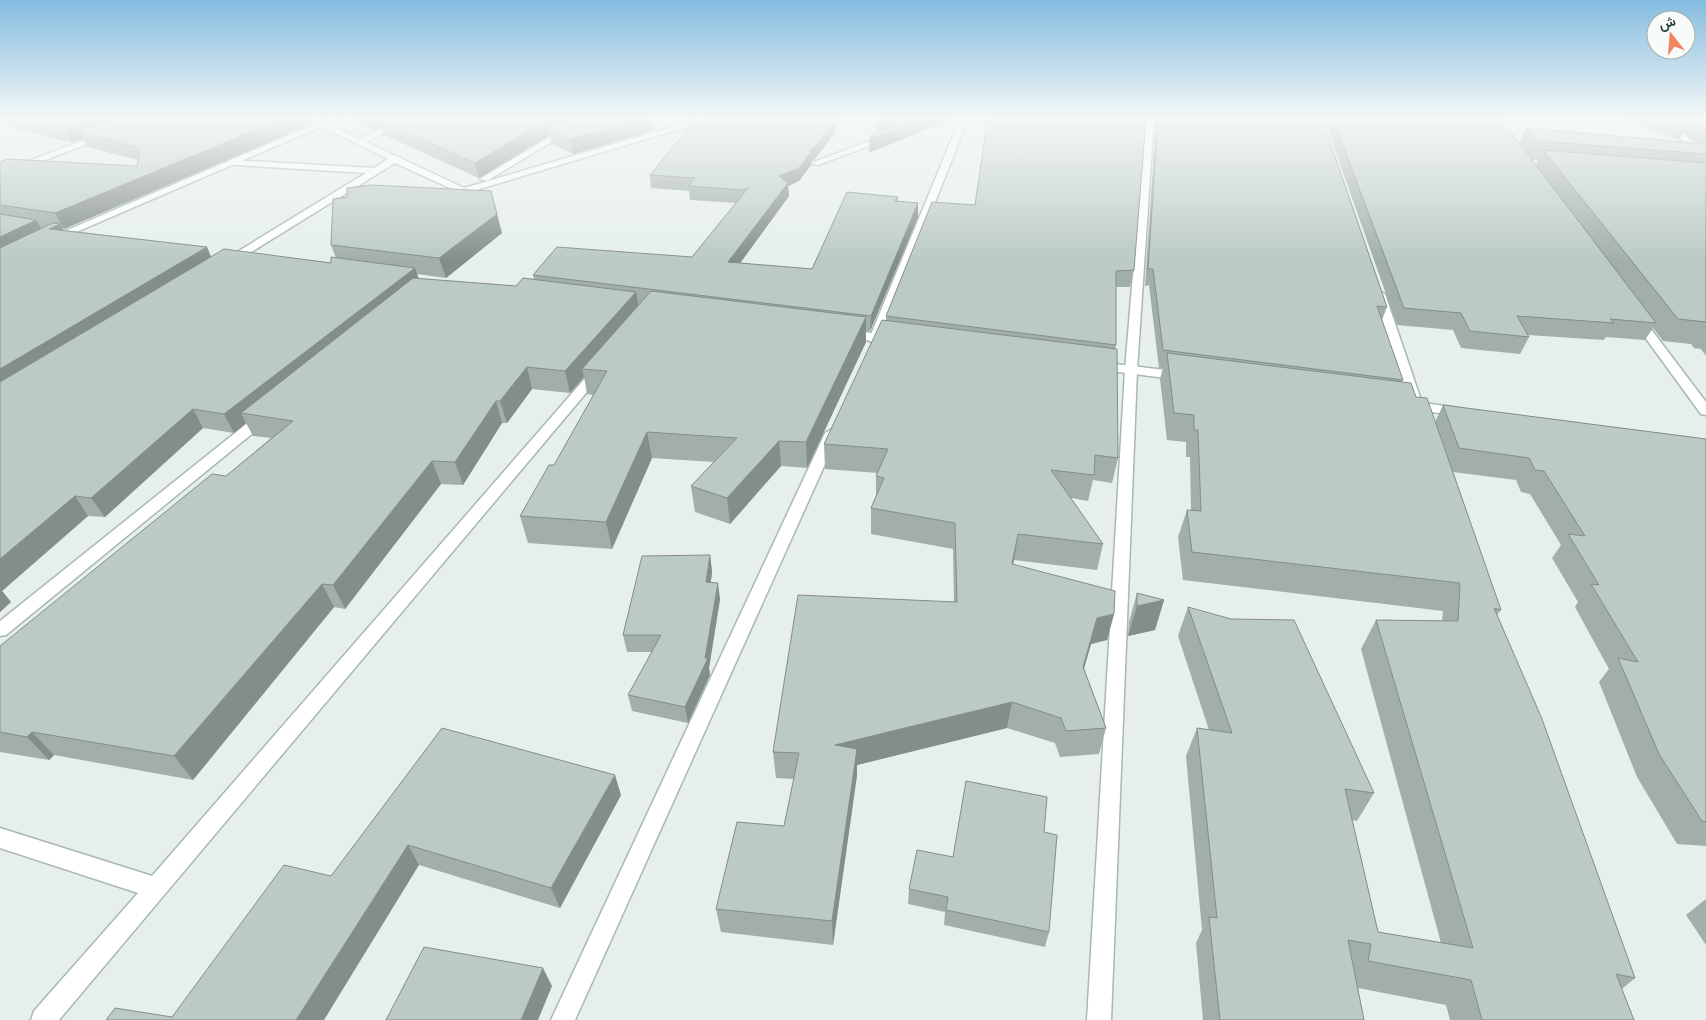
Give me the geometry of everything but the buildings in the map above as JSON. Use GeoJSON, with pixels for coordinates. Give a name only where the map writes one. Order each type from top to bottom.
{"type":"FeatureCollection","features":[{"type":"Feature","properties":{"kind":"street"},"geometry":{"type":"LineString","coordinates":[[0,175],[22,167]]}},
{"type":"Feature","properties":{"kind":"street"},"geometry":{"type":"LineString","coordinates":[[92,238],[58,235],[223,167]]}},
{"type":"Feature","properties":{"kind":"street"},"geometry":{"type":"LineString","coordinates":[[316,167],[376,170]]}},
{"type":"Feature","properties":{"kind":"street"},"geometry":{"type":"LineString","coordinates":[[220,268],[382,167]]}},
{"type":"Feature","properties":{"kind":"street"},"geometry":{"type":"LineString","coordinates":[[411,167],[463,191],[546,167]]}},
{"type":"Feature","properties":{"kind":"street"},"geometry":{"type":"LineString","coordinates":[[463,191],[504,167]]}},
{"type":"Feature","properties":{"kind":"street"},"geometry":{"type":"LineString","coordinates":[[867,355],[876,338],[945,167]]}},
{"type":"Feature","properties":{"kind":"street"},"geometry":{"type":"LineString","coordinates":[[1099,1020],[1131,370],[1146,167]]}},
{"type":"Feature","properties":{"kind":"street"},"geometry":{"type":"LineString","coordinates":[[217,255],[256,260]]}},
{"type":"Feature","properties":{"kind":"street"},"geometry":{"type":"LineString","coordinates":[[1372,276],[1423,424]]}},
{"type":"Feature","properties":{"kind":"street"},"geometry":{"type":"LineString","coordinates":[[1630,307],[1706,411]]}},
{"type":"Feature","properties":{"kind":"street"},"geometry":{"type":"LineString","coordinates":[[836,333],[905,341]]}},
{"type":"Feature","properties":{"kind":"street"},"geometry":{"type":"LineString","coordinates":[[44,1020],[612,355]]}},
{"type":"Feature","properties":{"kind":"street"},"geometry":{"type":"LineString","coordinates":[[1082,364],[1190,377]]}},
{"type":"Feature","properties":{"kind":"street"},"geometry":{"type":"LineString","coordinates":[[1397,403],[1474,414]]}},
{"type":"Feature","properties":{"kind":"street"},"geometry":{"type":"LineString","coordinates":[[0,630],[277,406]]}},
{"type":"Feature","properties":{"kind":"street"},"geometry":{"type":"LineString","coordinates":[[563,1020],[838,418]]}},
{"type":"Feature","properties":{"kind":"street"},"geometry":{"type":"LineString","coordinates":[[0,838],[156,888]]}}]}
